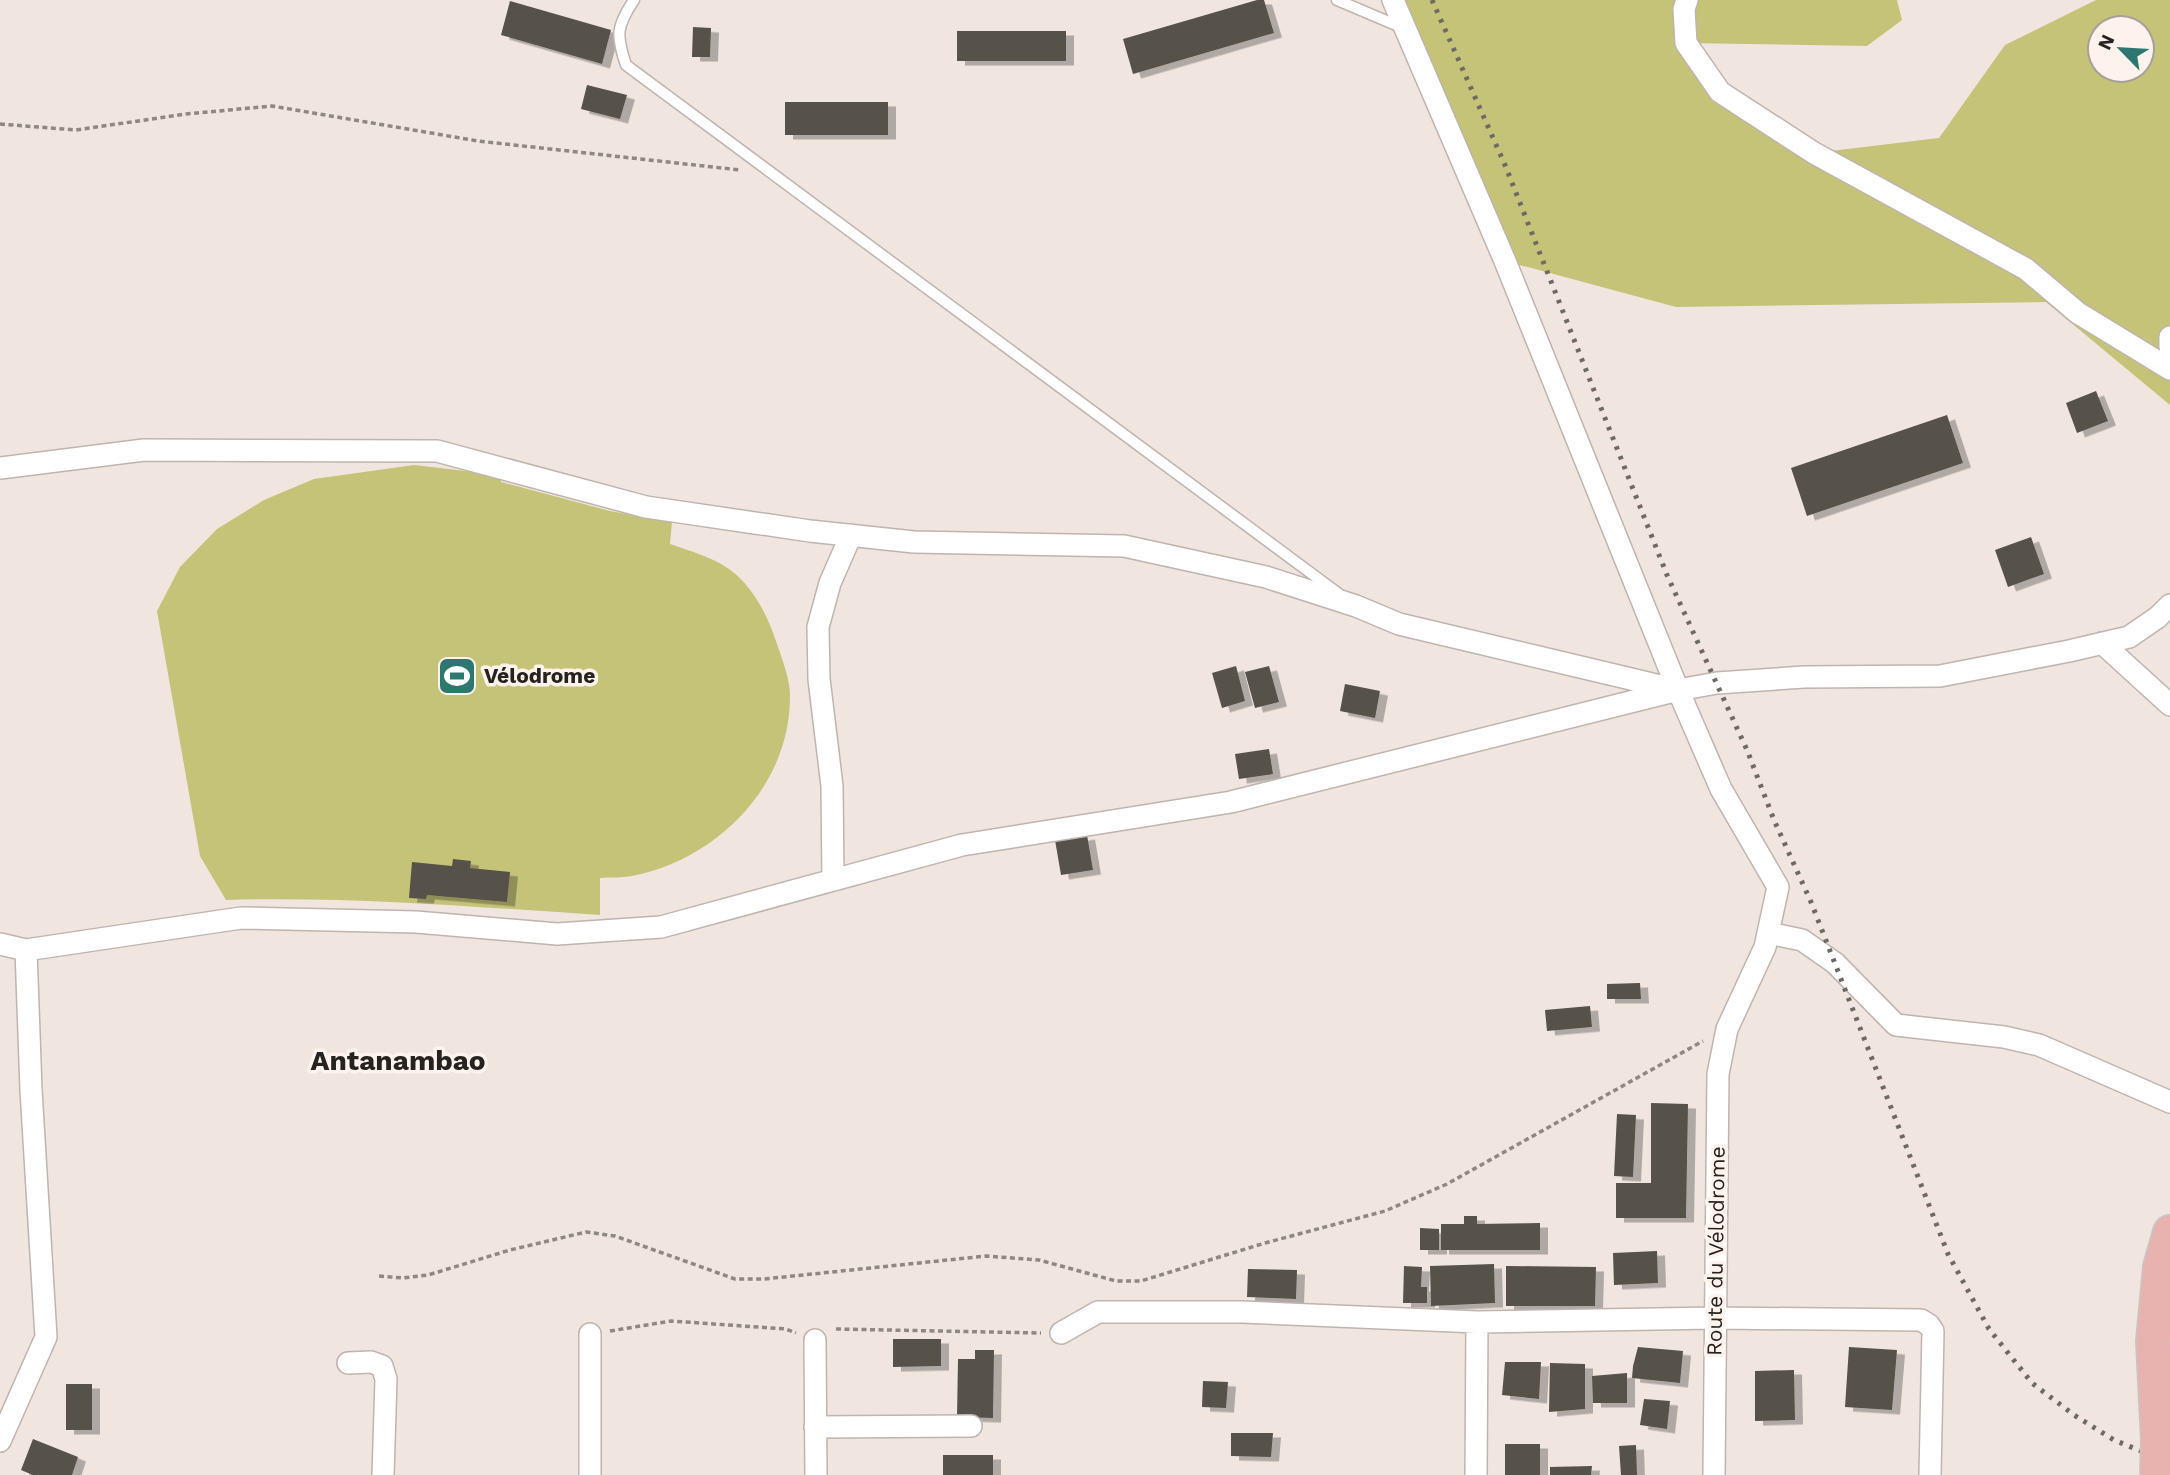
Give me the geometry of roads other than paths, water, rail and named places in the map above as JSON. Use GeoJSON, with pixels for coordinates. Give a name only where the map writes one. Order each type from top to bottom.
{"type":"FeatureCollection","features":[{"type":"Feature","properties":{"kind":"main road"},"geometry":{"type":"LineString","coordinates":[[2157,1475],[2153,1341],[2160,1266],[2170,1232]]}},
{"type":"Feature","properties":{"kind":"street","name":"Route du Vélodrome"},"geometry":{"type":"LineString","coordinates":[[1393,0],[1505,261],[1678,690],[1721,789],[1778,887],[1765,947],[1727,1028],[1718,1074],[1714,1475]]}},
{"type":"Feature","properties":{"kind":"street"},"geometry":{"type":"LineString","coordinates":[[1687,0],[1684,9],[1686,43],[1720,92],[1814,153],[2026,269],[2078,313],[2170,369]]}},
{"type":"Feature","properties":{"kind":"street"},"geometry":{"type":"LineString","coordinates":[[2170,337],[2170,347]]}},
{"type":"Feature","properties":{"kind":"street"},"geometry":{"type":"LineString","coordinates":[[0,468],[144,450],[437,451],[646,507],[851,536],[914,541],[1124,546],[1266,577],[1356,606],[1399,624],[1678,690]]}},
{"type":"Feature","properties":{"kind":"street"},"geometry":{"type":"LineString","coordinates":[[833,880],[832,786],[819,679],[818,627],[830,583],[851,536]]}},
{"type":"Feature","properties":{"kind":"street"},"geometry":{"type":"LineString","coordinates":[[0,944],[26,950],[241,918],[416,922],[557,934],[661,927],[962,845],[1231,802],[1678,690],[1717,683],[1804,677],[1940,676],[2102,643],[2129,637],[2170,605]]}},
{"type":"Feature","properties":{"kind":"street"},"geometry":{"type":"LineString","coordinates":[[2102,643],[2170,705]]}},
{"type":"Feature","properties":{"kind":"street"},"geometry":{"type":"LineString","coordinates":[[1768,933],[1802,940],[1835,963],[1896,1025],[2004,1037],[2039,1045],[2170,1102]]}},
{"type":"Feature","properties":{"kind":"street"},"geometry":{"type":"LineString","coordinates":[[0,1440],[46,1337],[31,1090],[26,950]]}},
{"type":"Feature","properties":{"kind":"street"},"geometry":{"type":"LineString","coordinates":[[1061,1333],[1098,1312],[1242,1312],[1477,1322],[1714,1318],[1921,1320],[1933,1331],[1930,1475]]}},
{"type":"Feature","properties":{"kind":"street"},"geometry":{"type":"LineString","coordinates":[[1476,1475],[1477,1322]]}},
{"type":"Feature","properties":{"kind":"street"},"geometry":{"type":"LineString","coordinates":[[590,1334],[590,1475]]}},
{"type":"Feature","properties":{"kind":"street"},"geometry":{"type":"LineString","coordinates":[[814,1340],[816,1475]]}},
{"type":"Feature","properties":{"kind":"street"},"geometry":{"type":"LineString","coordinates":[[348,1363],[371,1362],[382,1366],[386,1378],[383,1475]]}},
{"type":"Feature","properties":{"kind":"street"},"geometry":{"type":"LineString","coordinates":[[815,1427],[971,1426]]}},
{"type":"Feature","properties":{"kind":"lane"},"geometry":{"type":"LineString","coordinates":[[634,0],[625,13],[617,39],[626,65],[1356,606]]}},
{"type":"Feature","properties":{"kind":"lane"},"geometry":{"type":"LineString","coordinates":[[1337,0],[1405,29]]}},
{"type":"Feature","properties":{"kind":"railway"},"geometry":{"type":"LineString","coordinates":[[1432,0],[1505,165],[1667,575],[1747,750],[1774,820],[1811,902],[1948,1254],[1989,1329],[2032,1383],[2074,1415],[2114,1440],[2170,1463]]}},
{"type":"Feature","properties":{"kind":"place","name":"Vélodrome"},"geometry":{"type":"Point","coordinates":[457,676]}},
{"type":"Feature","properties":{"kind":"district","name":"Antanambao"},"geometry":{"type":"Point","coordinates":[398,1060]}}]}
